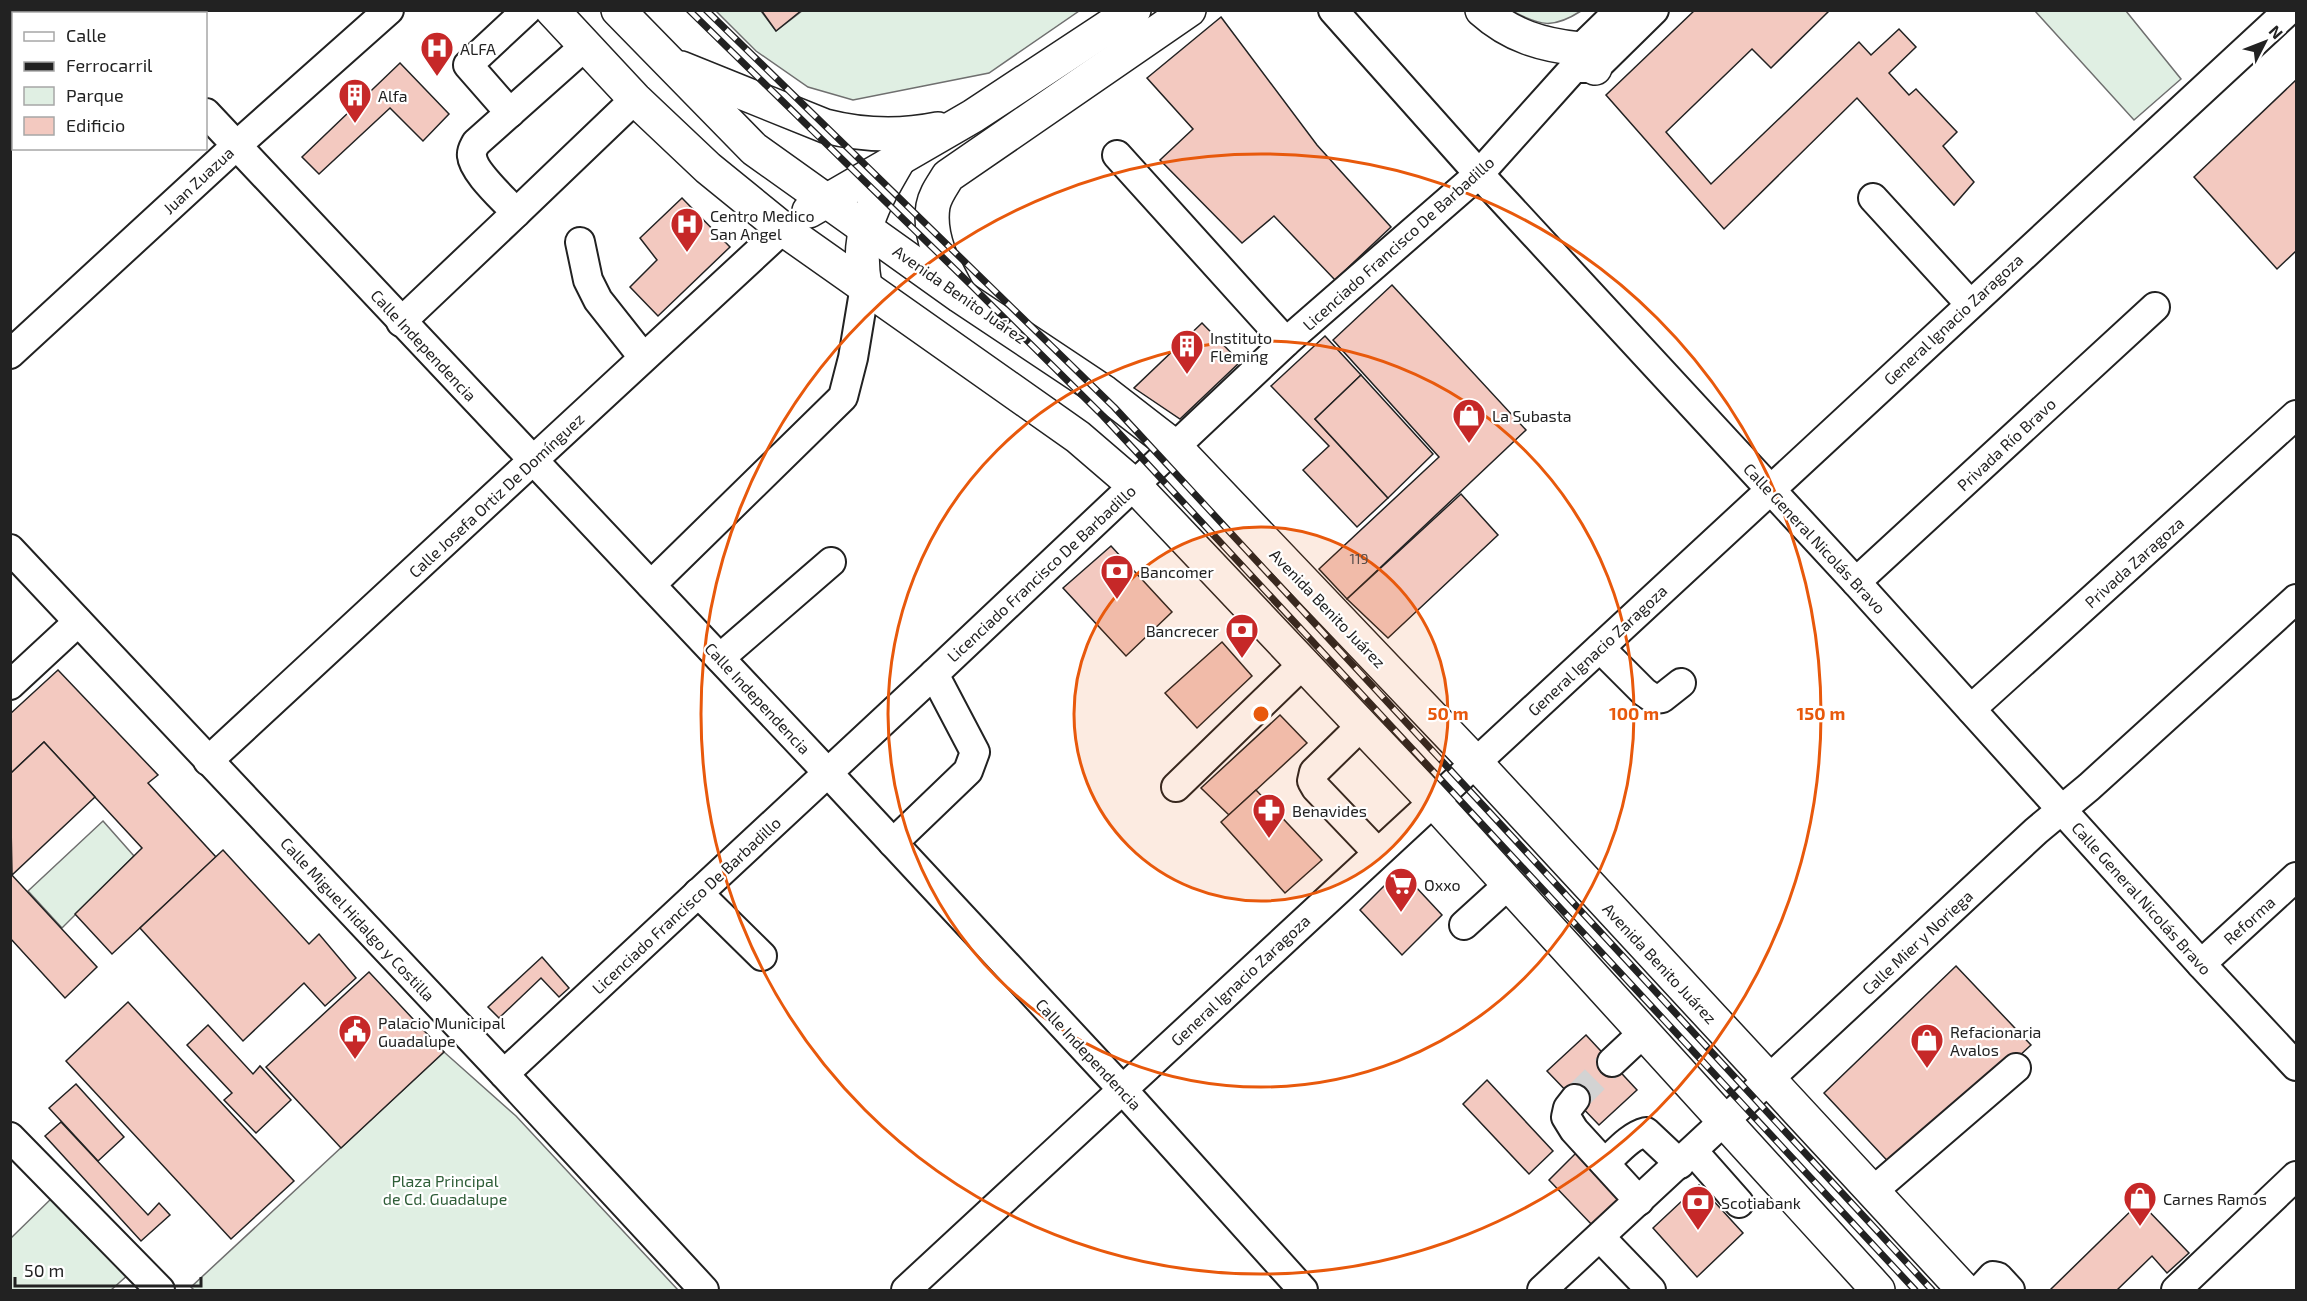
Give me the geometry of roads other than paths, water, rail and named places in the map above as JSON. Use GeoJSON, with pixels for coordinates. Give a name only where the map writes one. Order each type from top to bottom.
{"type":"FeatureCollection","features":[{"type":"Feature","properties":{"kind":"main road"},"geometry":{"type":"LineString","coordinates":[[552,10],[635,99],[708,168],[783,229],[1078,437],[1135,486],[1433,801],[1878,1290]]}},
{"type":"Feature","properties":{"kind":"main road","name":"Avenida Benito Juárez"},"geometry":{"type":"LineString","coordinates":[[618,10],[665,61],[754,149],[960,296],[1104,392],[1175,447],[1476,763],[1964,1290]]}},
{"type":"Feature","properties":{"kind":"main road"},"geometry":{"type":"LineString","coordinates":[[783,229],[825,201],[973,116],[1134,10]]}},
{"type":"Feature","properties":{"kind":"main road"},"geometry":{"type":"LineString","coordinates":[[960,296],[940,254],[933,225],[933,206],[948,176],[1189,10]]}},
{"type":"Feature","properties":{"kind":"main road"},"geometry":{"type":"LineString","coordinates":[[1482,10],[1496,23],[1583,62]]}},
{"type":"Feature","properties":{"kind":"main road"},"geometry":{"type":"LineString","coordinates":[[665,61],[749,97],[825,126],[850,132],[894,135],[918,133],[951,127],[973,116]]}},
{"type":"Feature","properties":{"kind":"main road"},"geometry":{"type":"LineString","coordinates":[[865,286],[861,266],[865,227],[877,196],[899,160]]}},
{"type":"Feature","properties":{"kind":"street","name":"Juan Zuazua"},"geometry":{"type":"LineString","coordinates":[[10,354],[236,146],[389,10]]}},
{"type":"Feature","properties":{"kind":"street"},"geometry":{"type":"LineString","coordinates":[[510,113],[468,65],[527,10]]}},
{"type":"Feature","properties":{"kind":"street","name":"Calle General Nicolás Bravo"},"geometry":{"type":"LineString","coordinates":[[1333,10],[1479,174],[1856,582],[2296,1066]]}},
{"type":"Feature","properties":{"kind":"street","name":"Licenciado Francisco De Barbadillo"},"geometry":{"type":"LineString","coordinates":[[504,1074],[1135,486],[1286,342],[1479,174],[1583,62],[1620,10]]}},
{"type":"Feature","properties":{"kind":"street","name":"Licenciado Francisco De Barbadillo"},"geometry":{"type":"LineString","coordinates":[[1583,62],[1654,10]]}},
{"type":"Feature","properties":{"kind":"street","name":"General Ignacio Zaragoza"},"geometry":{"type":"LineString","coordinates":[[906,1290],[2289,10]]}},
{"type":"Feature","properties":{"kind":"street"},"geometry":{"type":"LineString","coordinates":[[516,213],[478,171],[471,154],[476,143],[585,46]]}},
{"type":"Feature","properties":{"kind":"street"},"geometry":{"type":"LineString","coordinates":[[401,322],[635,99]]}},
{"type":"Feature","properties":{"kind":"street","name":"Calle Independencia"},"geometry":{"type":"LineString","coordinates":[[207,114],[828,773],[1122,1089],[1303,1290]]}},
{"type":"Feature","properties":{"kind":"street"},"geometry":{"type":"LineString","coordinates":[[1117,155],[1286,342]]}},
{"type":"Feature","properties":{"kind":"street"},"geometry":{"type":"LineString","coordinates":[[1873,198],[1970,304]]}},
{"type":"Feature","properties":{"kind":"street","name":"Calle Josefa Ortiz De Domínguez"},"geometry":{"type":"LineString","coordinates":[[208,761],[783,229]]}},
{"type":"Feature","properties":{"kind":"street"},"geometry":{"type":"LineString","coordinates":[[579,242],[588,280],[598,300],[643,357]]}},
{"type":"Feature","properties":{"kind":"street"},"geometry":{"type":"LineString","coordinates":[[651,585],[843,397],[853,358],[865,286]]}},
{"type":"Feature","properties":{"kind":"street","name":"Privada Río Bravo"},"geometry":{"type":"LineString","coordinates":[[1856,582],[2155,307]]}},
{"type":"Feature","properties":{"kind":"street","name":"Privada Zaragoza"},"geometry":{"type":"LineString","coordinates":[[1971,709],[2296,415]]}},
{"type":"Feature","properties":{"kind":"street","name":"Calle Miguel Hidalgo y Costilla"},"geometry":{"type":"LineString","coordinates":[[10,549],[705,1290]]}},
{"type":"Feature","properties":{"kind":"street"},"geometry":{"type":"LineString","coordinates":[[720,658],[831,562]]}},
{"type":"Feature","properties":{"kind":"street","name":"Calle Mier y Noriega"},"geometry":{"type":"LineString","coordinates":[[1542,1290],[2062,809],[2296,599]]}},
{"type":"Feature","properties":{"kind":"street"},"geometry":{"type":"LineString","coordinates":[[10,685],[78,622]]}},
{"type":"Feature","properties":{"kind":"street"},"geometry":{"type":"LineString","coordinates":[[1600,648],[1654,699],[1662,698],[1682,683]]}},
{"type":"Feature","properties":{"kind":"street"},"geometry":{"type":"LineString","coordinates":[[1176,788],[1304,663]]}},
{"type":"Feature","properties":{"kind":"street"},"geometry":{"type":"LineString","coordinates":[[893,843],[969,771],[975,752],[934,674]]}},
{"type":"Feature","properties":{"kind":"street"},"geometry":{"type":"LineString","coordinates":[[1361,726],[1314,772],[1312,781],[1377,852]]}},
{"type":"Feature","properties":{"kind":"street","name":"Reforma"},"geometry":{"type":"LineString","coordinates":[[2201,963],[2296,877]]}},
{"type":"Feature","properties":{"kind":"street"},"geometry":{"type":"LineString","coordinates":[[1464,925],[1508,885]]}},
{"type":"Feature","properties":{"kind":"street"},"geometry":{"type":"LineString","coordinates":[[698,893],[762,956]]}},
{"type":"Feature","properties":{"kind":"street"},"geometry":{"type":"LineString","coordinates":[[1612,1062],[1643,1033]]}},
{"type":"Feature","properties":{"kind":"street"},"geometry":{"type":"LineString","coordinates":[[1872,1192],[2016,1068]]}},
{"type":"Feature","properties":{"kind":"street"},"geometry":{"type":"LineString","coordinates":[[1575,1099],[1568,1108],[1566,1116],[1574,1130],[1639,1201]]}},
{"type":"Feature","properties":{"kind":"street"},"geometry":{"type":"LineString","coordinates":[[1605,1163],[1638,1134],[1646,1132],[1687,1158],[1739,1203]]}},
{"type":"Feature","properties":{"kind":"street"},"geometry":{"type":"LineString","coordinates":[[10,1137],[160,1290]]}},
{"type":"Feature","properties":{"kind":"street"},"geometry":{"type":"LineString","coordinates":[[2176,1290],[2296,1176]]}},
{"type":"Feature","properties":{"kind":"street"},"geometry":{"type":"LineString","coordinates":[[1600,1237],[1651,1290]]}},
{"type":"Feature","properties":{"kind":"street"},"geometry":{"type":"LineString","coordinates":[[1980,1290],[1993,1276],[1998,1276],[2010,1290]]}},
{"type":"Feature","properties":{"kind":"tunnel"},"geometry":{"type":"LineString","coordinates":[[1575,1099],[1612,1062]]}},
{"type":"Feature","properties":{"kind":"railway"},"geometry":{"type":"LineString","coordinates":[[689,10],[1103,416],[1915,1290]]}},
{"type":"Feature","properties":{"kind":"railway"},"geometry":{"type":"LineString","coordinates":[[706,10],[1114,407],[1932,1290]]}},
{"type":"Feature","properties":{"kind":"place","name":"ALFA"},"geometry":{"type":"Point","coordinates":[437,77]}},
{"type":"Feature","properties":{"kind":"place","name":"Alfa"},"geometry":{"type":"Point","coordinates":[355,124]}},
{"type":"Feature","properties":{"kind":"place","name":"Centro Medico San Angel"},"geometry":{"type":"Point","coordinates":[687,253]}},
{"type":"Feature","properties":{"kind":"place","name":"Instituto Fleming"},"geometry":{"type":"Point","coordinates":[1187,375]}},
{"type":"Feature","properties":{"kind":"place","name":"La Subasta"},"geometry":{"type":"Point","coordinates":[1469,444]}},
{"type":"Feature","properties":{"kind":"place","name":"Bancomer"},"geometry":{"type":"Point","coordinates":[1117,600]}},
{"type":"Feature","properties":{"kind":"place","name":"Bancrecer"},"geometry":{"type":"Point","coordinates":[1242,659]}},
{"type":"Feature","properties":{"kind":"place","name":"Benavides"},"geometry":{"type":"Point","coordinates":[1269,839]}},
{"type":"Feature","properties":{"kind":"place","name":"Oxxo"},"geometry":{"type":"Point","coordinates":[1401,913]}},
{"type":"Feature","properties":{"kind":"place","name":"Palacio Municipal Guadalupe"},"geometry":{"type":"Point","coordinates":[355,1060]}},
{"type":"Feature","properties":{"kind":"place","name":"Refacionaria Avalos"},"geometry":{"type":"Point","coordinates":[1927,1069]}},
{"type":"Feature","properties":{"kind":"place","name":"Carnes Ramos"},"geometry":{"type":"Point","coordinates":[2140,1227]}},
{"type":"Feature","properties":{"kind":"place","name":"Scotiabank"},"geometry":{"type":"Point","coordinates":[1698,1231]}},
{"type":"Feature","properties":{"kind":"park label","name":"Plaza Principal de Cd. Guadalupe"},"geometry":{"type":"Point","coordinates":[445,1189]}}]}
